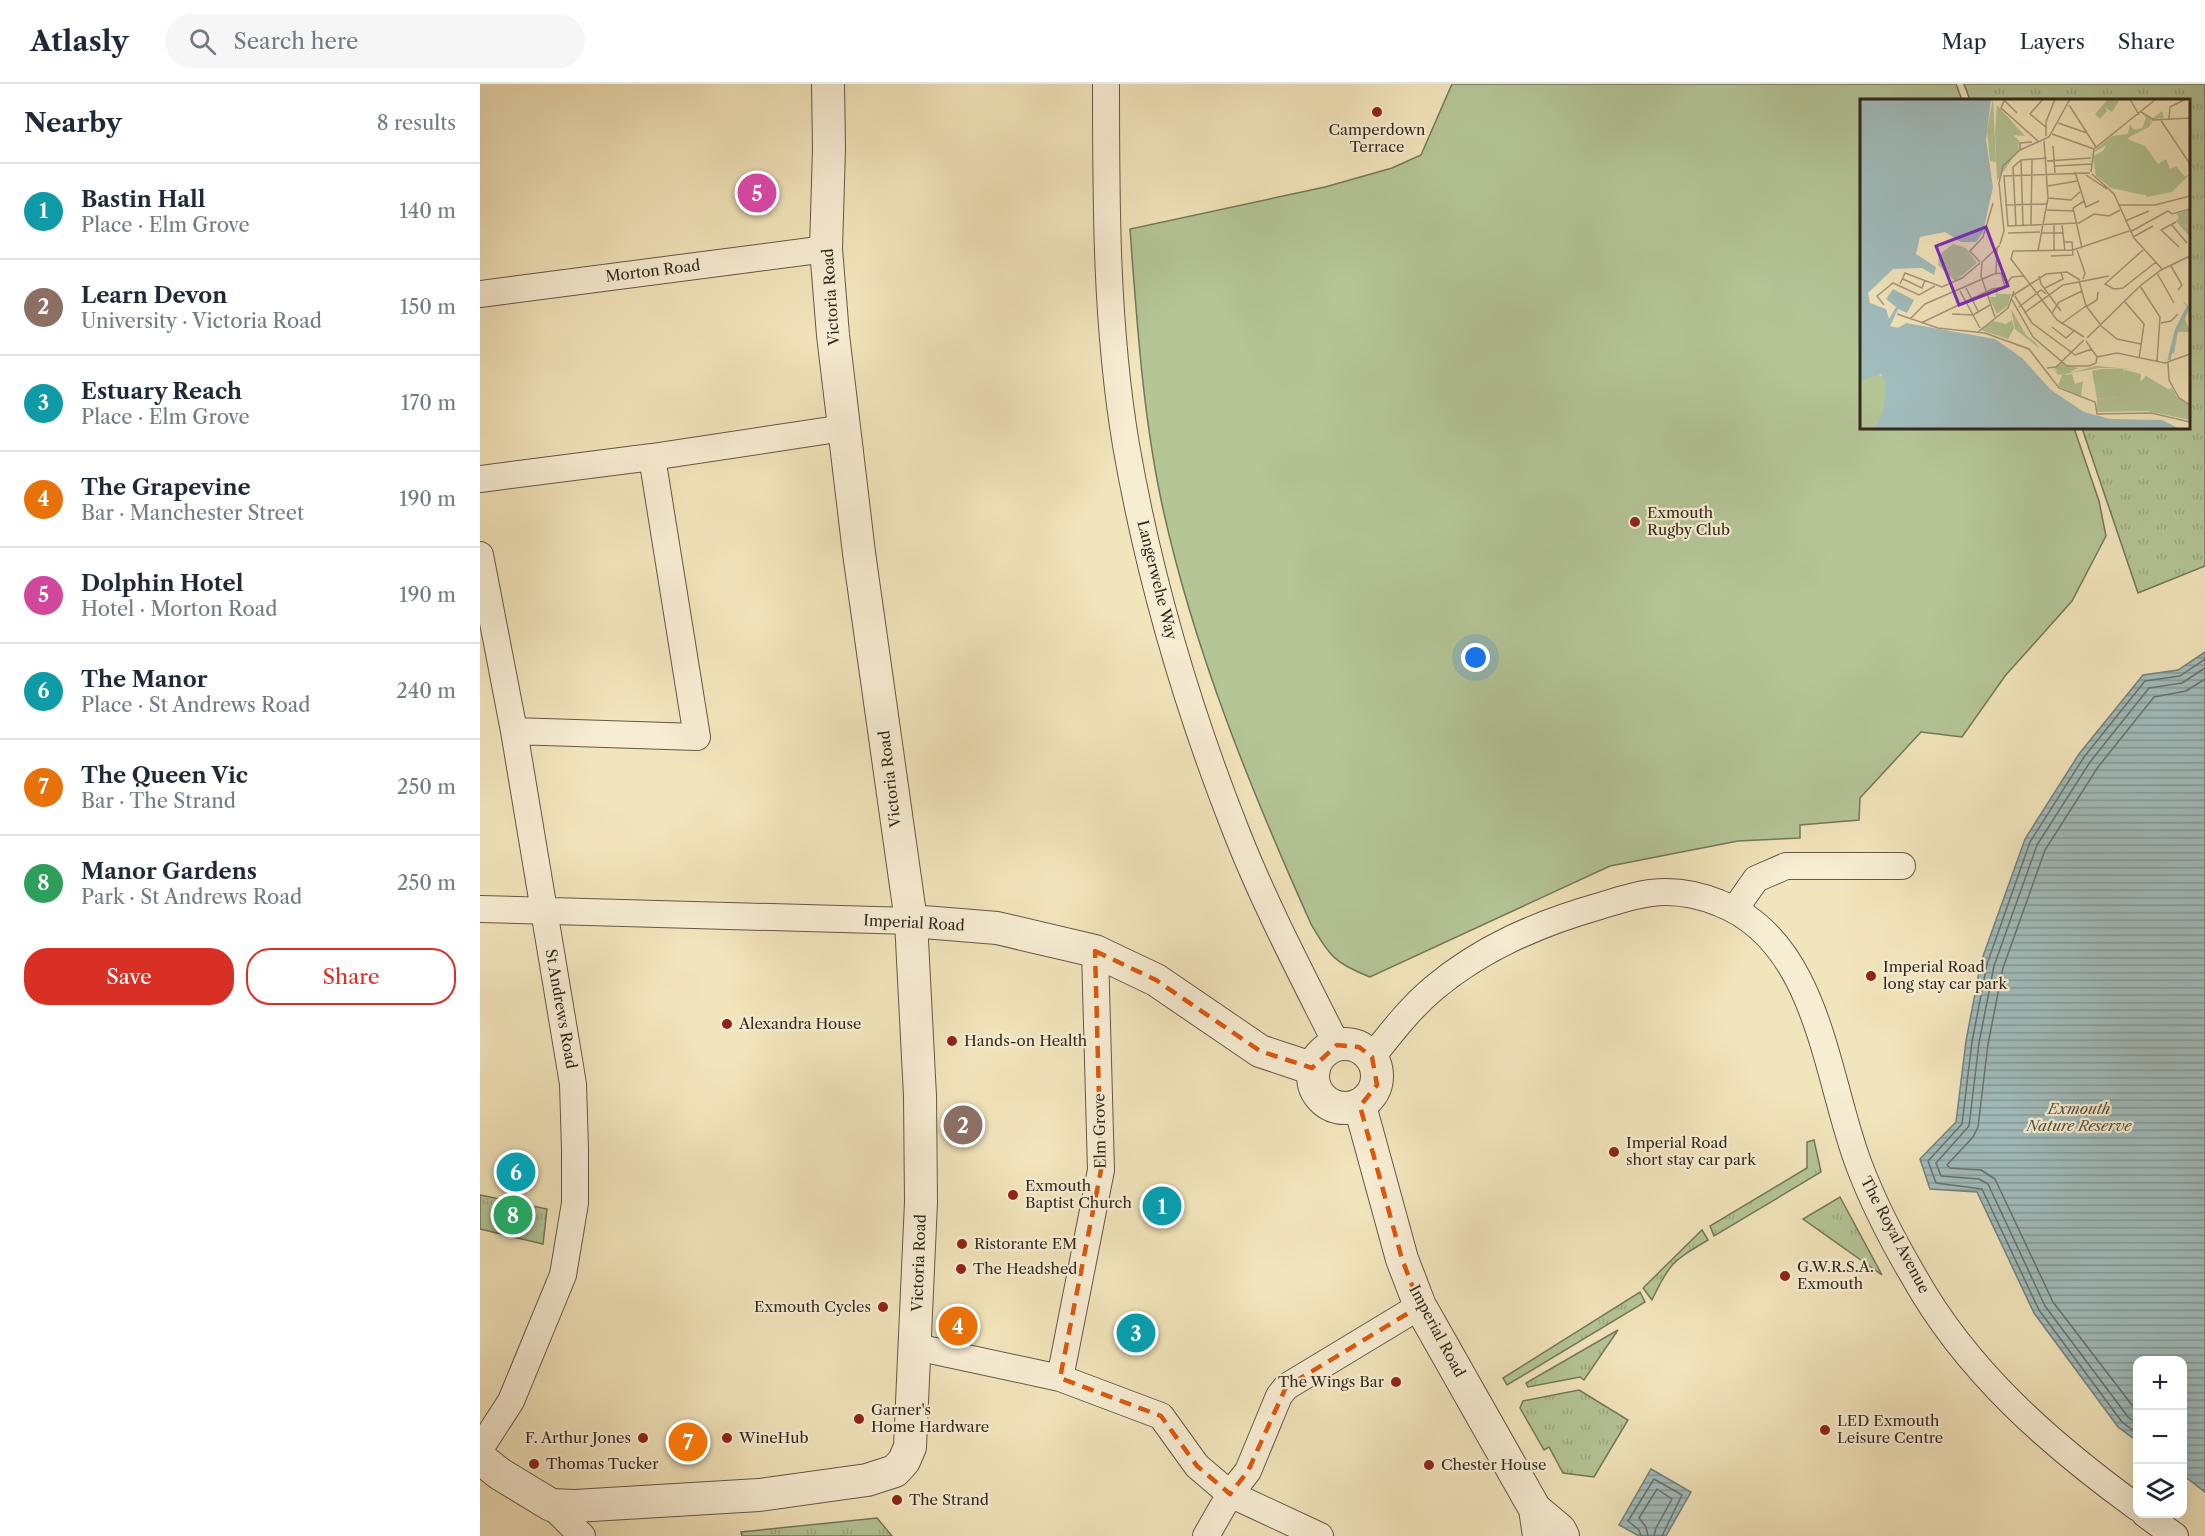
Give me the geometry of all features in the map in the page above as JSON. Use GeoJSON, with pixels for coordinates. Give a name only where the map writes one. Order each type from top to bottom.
{"type":"FeatureCollection","features":[{"type":"Feature","properties":{"kind":"street","name":"Victoria Road"},"geometry":{"type":"LineString","coordinates":[[551,1505],[596,1505],[759,1495],[867,1480],[895,1471],[904,1461],[910,1447],[921,1202],[920,1096],[910,921],[897,838],[844,428],[826,249],[828,84]]}},
{"type":"Feature","properties":{"kind":"street","name":"Langerwehe Way"},"geometry":{"type":"LineString","coordinates":[[1106,84],[1106,241],[1114,350],[1126,444],[1147,550],[1182,681],[1237,832],[1282,936],[1337,1045]]}},
{"type":"Feature","properties":{"kind":"street","name":"Morton Road"},"geometry":{"type":"LineString","coordinates":[[480,294],[826,249]]}},
{"type":"Feature","properties":{"kind":"street"},"geometry":{"type":"LineString","coordinates":[[480,479],[652,457],[844,428]]}},
{"type":"Feature","properties":{"kind":"street"},"geometry":{"type":"LineString","coordinates":[[514,731],[697,737],[652,457]]}},
{"type":"Feature","properties":{"kind":"street","name":"St Andrews Road"},"geometry":{"type":"LineString","coordinates":[[480,555],[514,731],[573,1084],[575,1203],[563,1275],[552,1308],[511,1401],[480,1449]]}},
{"type":"Feature","properties":{"kind":"street"},"geometry":{"type":"LineString","coordinates":[[1735,909],[1756,879],[1786,866],[1902,866]]}},
{"type":"Feature","properties":{"kind":"street","name":"The Royal Avenue"},"geometry":{"type":"LineString","coordinates":[[1372,1057],[1408,1013],[1434,988],[1525,930],[1558,918],[1652,893],[1690,894],[1735,909],[1779,946],[1798,977],[1813,1016],[1858,1164],[1913,1276],[1954,1338],[1986,1377],[2050,1441],[2133,1504]]}},
{"type":"Feature","properties":{"kind":"street","name":"Imperial Road"},"geometry":{"type":"LineString","coordinates":[[480,909],[910,921],[997,928],[1095,951],[1156,980],[1260,1051],[1314,1069]]}},
{"type":"Feature","properties":{"kind":"street","name":"Elm Grove"},"geometry":{"type":"LineString","coordinates":[[1060,1378],[1101,1170],[1095,951]]}},
{"type":"Feature","properties":{"kind":"street"},"geometry":{"type":"LineString","coordinates":[[1337,1045],[1359,1047],[1372,1057],[1377,1070],[1377,1085],[1370,1099],[1360,1106],[1346,1109],[1332,1106],[1318,1094],[1313,1084],[1314,1069],[1319,1057],[1337,1045]]}},
{"type":"Feature","properties":{"kind":"street","name":"Imperial Road"},"geometry":{"type":"LineString","coordinates":[[1360,1106],[1402,1259],[1420,1306],[1537,1523],[1560,1530],[1563,1536]]}},
{"type":"Feature","properties":{"kind":"street"},"geometry":{"type":"LineString","coordinates":[[1206,1536],[1230,1494],[1248,1471],[1279,1396],[1286,1387],[1420,1306]]}},
{"type":"Feature","properties":{"kind":"street"},"geometry":{"type":"LineString","coordinates":[[916,1347],[1060,1378],[1161,1416],[1197,1466],[1230,1494],[1320,1536]]}},
{"type":"Feature","properties":{"kind":"street"},"geometry":{"type":"LineString","coordinates":[[480,1458],[500,1474],[551,1505],[582,1536]]}},
{"type":"Feature","properties":{"kind":"street"},"geometry":{"type":"LineString","coordinates":[[2150,1518],[2175,1536]]}},
{"type":"Feature","properties":{"kind":"highlighted area"},"geometry":{"type":"Polygon","coordinates":[[[1095,951],[1156,980],[1260,1051],[1312,1068],[1337,1045],[1359,1047],[1372,1057],[1377,1085],[1360,1106],[1402,1259],[1420,1306],[1286,1387],[1248,1471],[1230,1494],[1197,1466],[1161,1416],[1060,1378],[1101,1170],[1095,951]]]}},
{"type":"Feature","properties":{"kind":"green space","name":"Exmouth Rugby Club"},"geometry":{"type":"Polygon","coordinates":[[[1452,84],[1956,84],[1962,99],[1860,99],[1860,429],[2074,429],[2099,501],[2106,536],[2072,601],[2005,676],[1962,737],[1921,732],[1860,798],[1859,820],[1800,825],[1800,838],[1738,841],[1610,866],[1370,977],[1348,967],[1334,957],[1311,924],[1246,772],[1191,616],[1163,509],[1150,440],[1130,229],[1325,187],[1392,168],[1421,155],[1452,84]]]}},
{"type":"Feature","properties":{"kind":"green space"},"geometry":{"type":"Polygon","coordinates":[[[1964,84],[2205,84],[2205,566],[2138,593],[2082,429],[2190,429],[2190,99],[1970,99],[1964,84]]]}},
{"type":"Feature","properties":{"kind":"green space"},"geometry":{"type":"Polygon","coordinates":[[[1814,1140],[1821,1172],[1714,1236],[1710,1226],[1807,1168],[1807,1142],[1814,1140]]]}},
{"type":"Feature","properties":{"kind":"green space"},"geometry":{"type":"Polygon","coordinates":[[[480,1195],[547,1209],[543,1244],[480,1229],[480,1195]]]}},
{"type":"Feature","properties":{"kind":"green space"},"geometry":{"type":"Polygon","coordinates":[[[1840,1197],[1882,1275],[1803,1219],[1840,1197]]]}},
{"type":"Feature","properties":{"kind":"green space"},"geometry":{"type":"Polygon","coordinates":[[[1702,1230],[1708,1240],[1680,1258],[1668,1270],[1652,1300],[1643,1288],[1702,1230]]]}},
{"type":"Feature","properties":{"kind":"green space"},"geometry":{"type":"Polygon","coordinates":[[[1640,1292],[1645,1302],[1507,1385],[1503,1378],[1640,1292]]]}},
{"type":"Feature","properties":{"kind":"green space"},"geometry":{"type":"Polygon","coordinates":[[[1618,1330],[1584,1380],[1580,1377],[1528,1387],[1526,1383],[1618,1330]]]}},
{"type":"Feature","properties":{"kind":"green space"},"geometry":{"type":"Polygon","coordinates":[[[1579,1390],[1628,1420],[1594,1477],[1563,1473],[1549,1447],[1544,1450],[1520,1408],[1523,1401],[1579,1390]]]}},
{"type":"Feature","properties":{"kind":"green space"},"geometry":{"type":"Polygon","coordinates":[[[877,1518],[892,1536],[742,1536],[741,1532],[877,1518]]]}},
{"type":"Feature","properties":{"kind":"water","name":"Exmouth Nature Reserve"},"geometry":{"type":"Polygon","coordinates":[[[2205,652],[2205,1492],[2187,1478],[2187,1356],[2133,1356],[2133,1438],[2118,1427],[2034,1313],[1977,1192],[1930,1189],[1920,1159],[1956,1122],[1966,1041],[1981,962],[2025,839],[2079,754],[2143,675],[2178,670],[2205,652]]]}},
{"type":"Feature","properties":{"kind":"water"},"geometry":{"type":"Polygon","coordinates":[[[1651,1469],[1691,1492],[1666,1536],[1639,1536],[1619,1525],[1651,1469]]]}},
{"type":"Feature","properties":{"kind":"place","name":"Camperdown Terrace"},"geometry":{"type":"Point","coordinates":[1377,112]}},
{"type":"Feature","properties":{"kind":"place","name":"Dolphin Hotel"},"geometry":{"type":"Point","coordinates":[757,193]}},
{"type":"Feature","properties":{"kind":"place","name":"Exmouth Rugby Club"},"geometry":{"type":"Point","coordinates":[1635,522]}},
{"type":"Feature","properties":{"kind":"place","name":"Imperial Road long stay car park"},"geometry":{"type":"Point","coordinates":[1871,976]}},
{"type":"Feature","properties":{"kind":"place","name":"Alexandra House"},"geometry":{"type":"Point","coordinates":[727,1024]}},
{"type":"Feature","properties":{"kind":"place","name":"Hands-on Health"},"geometry":{"type":"Point","coordinates":[952,1041]}},
{"type":"Feature","properties":{"kind":"place","name":"Learn Devon"},"geometry":{"type":"Point","coordinates":[963,1125]}},
{"type":"Feature","properties":{"kind":"place","name":"Imperial Road short stay car park"},"geometry":{"type":"Point","coordinates":[1614,1152]}},
{"type":"Feature","properties":{"kind":"place","name":"The Manor"},"geometry":{"type":"Point","coordinates":[516,1172]}},
{"type":"Feature","properties":{"kind":"place","name":"Exmouth Baptist Church"},"geometry":{"type":"Point","coordinates":[1013,1195]}},
{"type":"Feature","properties":{"kind":"place","name":"Bastin Hall"},"geometry":{"type":"Point","coordinates":[1162,1206]}},
{"type":"Feature","properties":{"kind":"place","name":"Manor Gardens"},"geometry":{"type":"Point","coordinates":[513,1215]}},
{"type":"Feature","properties":{"kind":"place","name":"Ristorante EM"},"geometry":{"type":"Point","coordinates":[962,1244]}},
{"type":"Feature","properties":{"kind":"place","name":"The Headshed"},"geometry":{"type":"Point","coordinates":[961,1269]}},
{"type":"Feature","properties":{"kind":"place","name":"G.W.R.S.A. Exmouth"},"geometry":{"type":"Point","coordinates":[1785,1276]}},
{"type":"Feature","properties":{"kind":"place","name":"Exmouth Cycles"},"geometry":{"type":"Point","coordinates":[883,1307]}},
{"type":"Feature","properties":{"kind":"place","name":"The Grapevine"},"geometry":{"type":"Point","coordinates":[958,1326]}},
{"type":"Feature","properties":{"kind":"place","name":"Estuary Reach"},"geometry":{"type":"Point","coordinates":[1136,1333]}},
{"type":"Feature","properties":{"kind":"place","name":"The Wings Bar"},"geometry":{"type":"Point","coordinates":[1396,1382]}},
{"type":"Feature","properties":{"kind":"place","name":"Garner's Home Hardware"},"geometry":{"type":"Point","coordinates":[859,1419]}},
{"type":"Feature","properties":{"kind":"place","name":"LED Exmouth Leisure Centre"},"geometry":{"type":"Point","coordinates":[1825,1430]}},
{"type":"Feature","properties":{"kind":"place","name":"F. Arthur Jones"},"geometry":{"type":"Point","coordinates":[643,1438]}},
{"type":"Feature","properties":{"kind":"place","name":"WineHub"},"geometry":{"type":"Point","coordinates":[727,1438]}},
{"type":"Feature","properties":{"kind":"place","name":"The Queen Vic"},"geometry":{"type":"Point","coordinates":[688,1442]}},
{"type":"Feature","properties":{"kind":"place","name":"Thomas Tucker"},"geometry":{"type":"Point","coordinates":[534,1464]}},
{"type":"Feature","properties":{"kind":"place","name":"Chester House"},"geometry":{"type":"Point","coordinates":[1429,1465]}},
{"type":"Feature","properties":{"kind":"place","name":"The Strand"},"geometry":{"type":"Point","coordinates":[897,1500]}}]}
